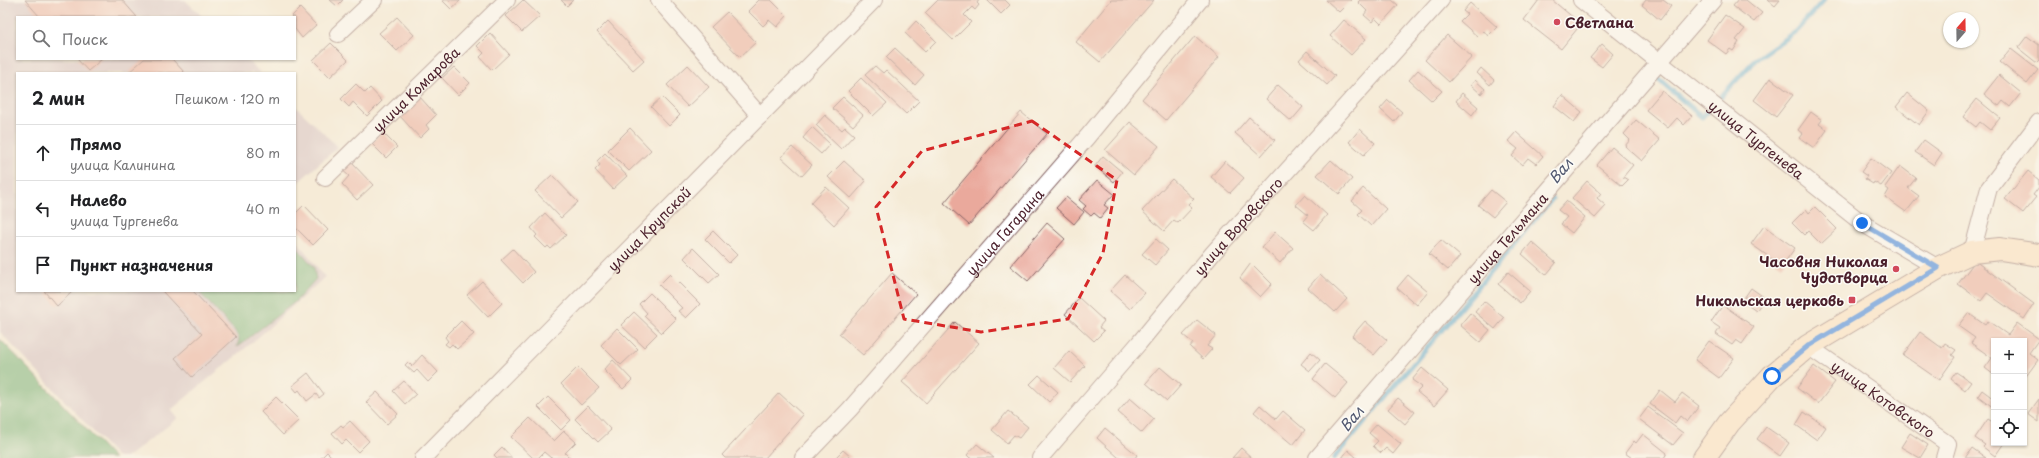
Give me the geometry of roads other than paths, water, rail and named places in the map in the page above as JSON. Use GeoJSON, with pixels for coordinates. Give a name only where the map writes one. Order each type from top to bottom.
{"type":"FeatureCollection","features":[{"type":"Feature","properties":{"kind":"street"},"geometry":{"type":"LineString","coordinates":[[338,34],[374,0]]}},
{"type":"Feature","properties":{"kind":"street","name":"улица Комарова"},"geometry":{"type":"LineString","coordinates":[[325,178],[507,0]]}},
{"type":"Feature","properties":{"kind":"street"},"geometry":{"type":"LineString","coordinates":[[659,0],[760,116]]}},
{"type":"Feature","properties":{"kind":"street","name":"улица Крупской"},"geometry":{"type":"LineString","coordinates":[[423,458],[874,0]]}},
{"type":"Feature","properties":{"kind":"street","name":"улица Гагарина"},"geometry":{"type":"LineString","coordinates":[[803,458],[850,409],[1084,140],[1200,0]]}},
{"type":"Feature","properties":{"kind":"street","name":"улица Воровского"},"geometry":{"type":"LineString","coordinates":[[1040,458],[1139,344],[1212,253],[1441,0]]}},
{"type":"Feature","properties":{"kind":"street","name":"улица Тургенева"},"geometry":{"type":"LineString","coordinates":[[1581,0],[1862,223],[1938,268]]}},
{"type":"Feature","properties":{"kind":"street","name":"улица Тельмана"},"geometry":{"type":"LineString","coordinates":[[1317,458],[1713,0]]}},
{"type":"Feature","properties":{"kind":"street"},"geometry":{"type":"LineString","coordinates":[[1972,252],[1989,188],[2039,122]]}},
{"type":"Feature","properties":{"kind":"street"},"geometry":{"type":"LineString","coordinates":[[1704,458],[1729,423],[1772,376],[1808,346],[1938,268],[1972,252],[2000,249],[2039,255]]}},
{"type":"Feature","properties":{"kind":"street","name":"улица Котовского"},"geometry":{"type":"LineString","coordinates":[[1808,346],[1948,444],[1944,458]]}},
{"type":"Feature","properties":{"kind":"waterway","name":"Вал"},"geometry":{"type":"LineString","coordinates":[[1652,79],[1655,76],[1702,117],[1756,59],[1796,31],[1824,0]]}},
{"type":"Feature","properties":{"kind":"waterway","name":"Вал"},"geometry":{"type":"LineString","coordinates":[[1334,458],[1552,199]]}},
{"type":"Feature","properties":{"kind":"place","name":"Светлана"},"geometry":{"type":"Point","coordinates":[1557,22]}},
{"type":"Feature","properties":{"kind":"place","name":"Часовня Николая Чудотворца"},"geometry":{"type":"Point","coordinates":[1896,269]}},
{"type":"Feature","properties":{"kind":"place","name":"Никольская церковь"},"geometry":{"type":"Point","coordinates":[1852,300]}}]}
